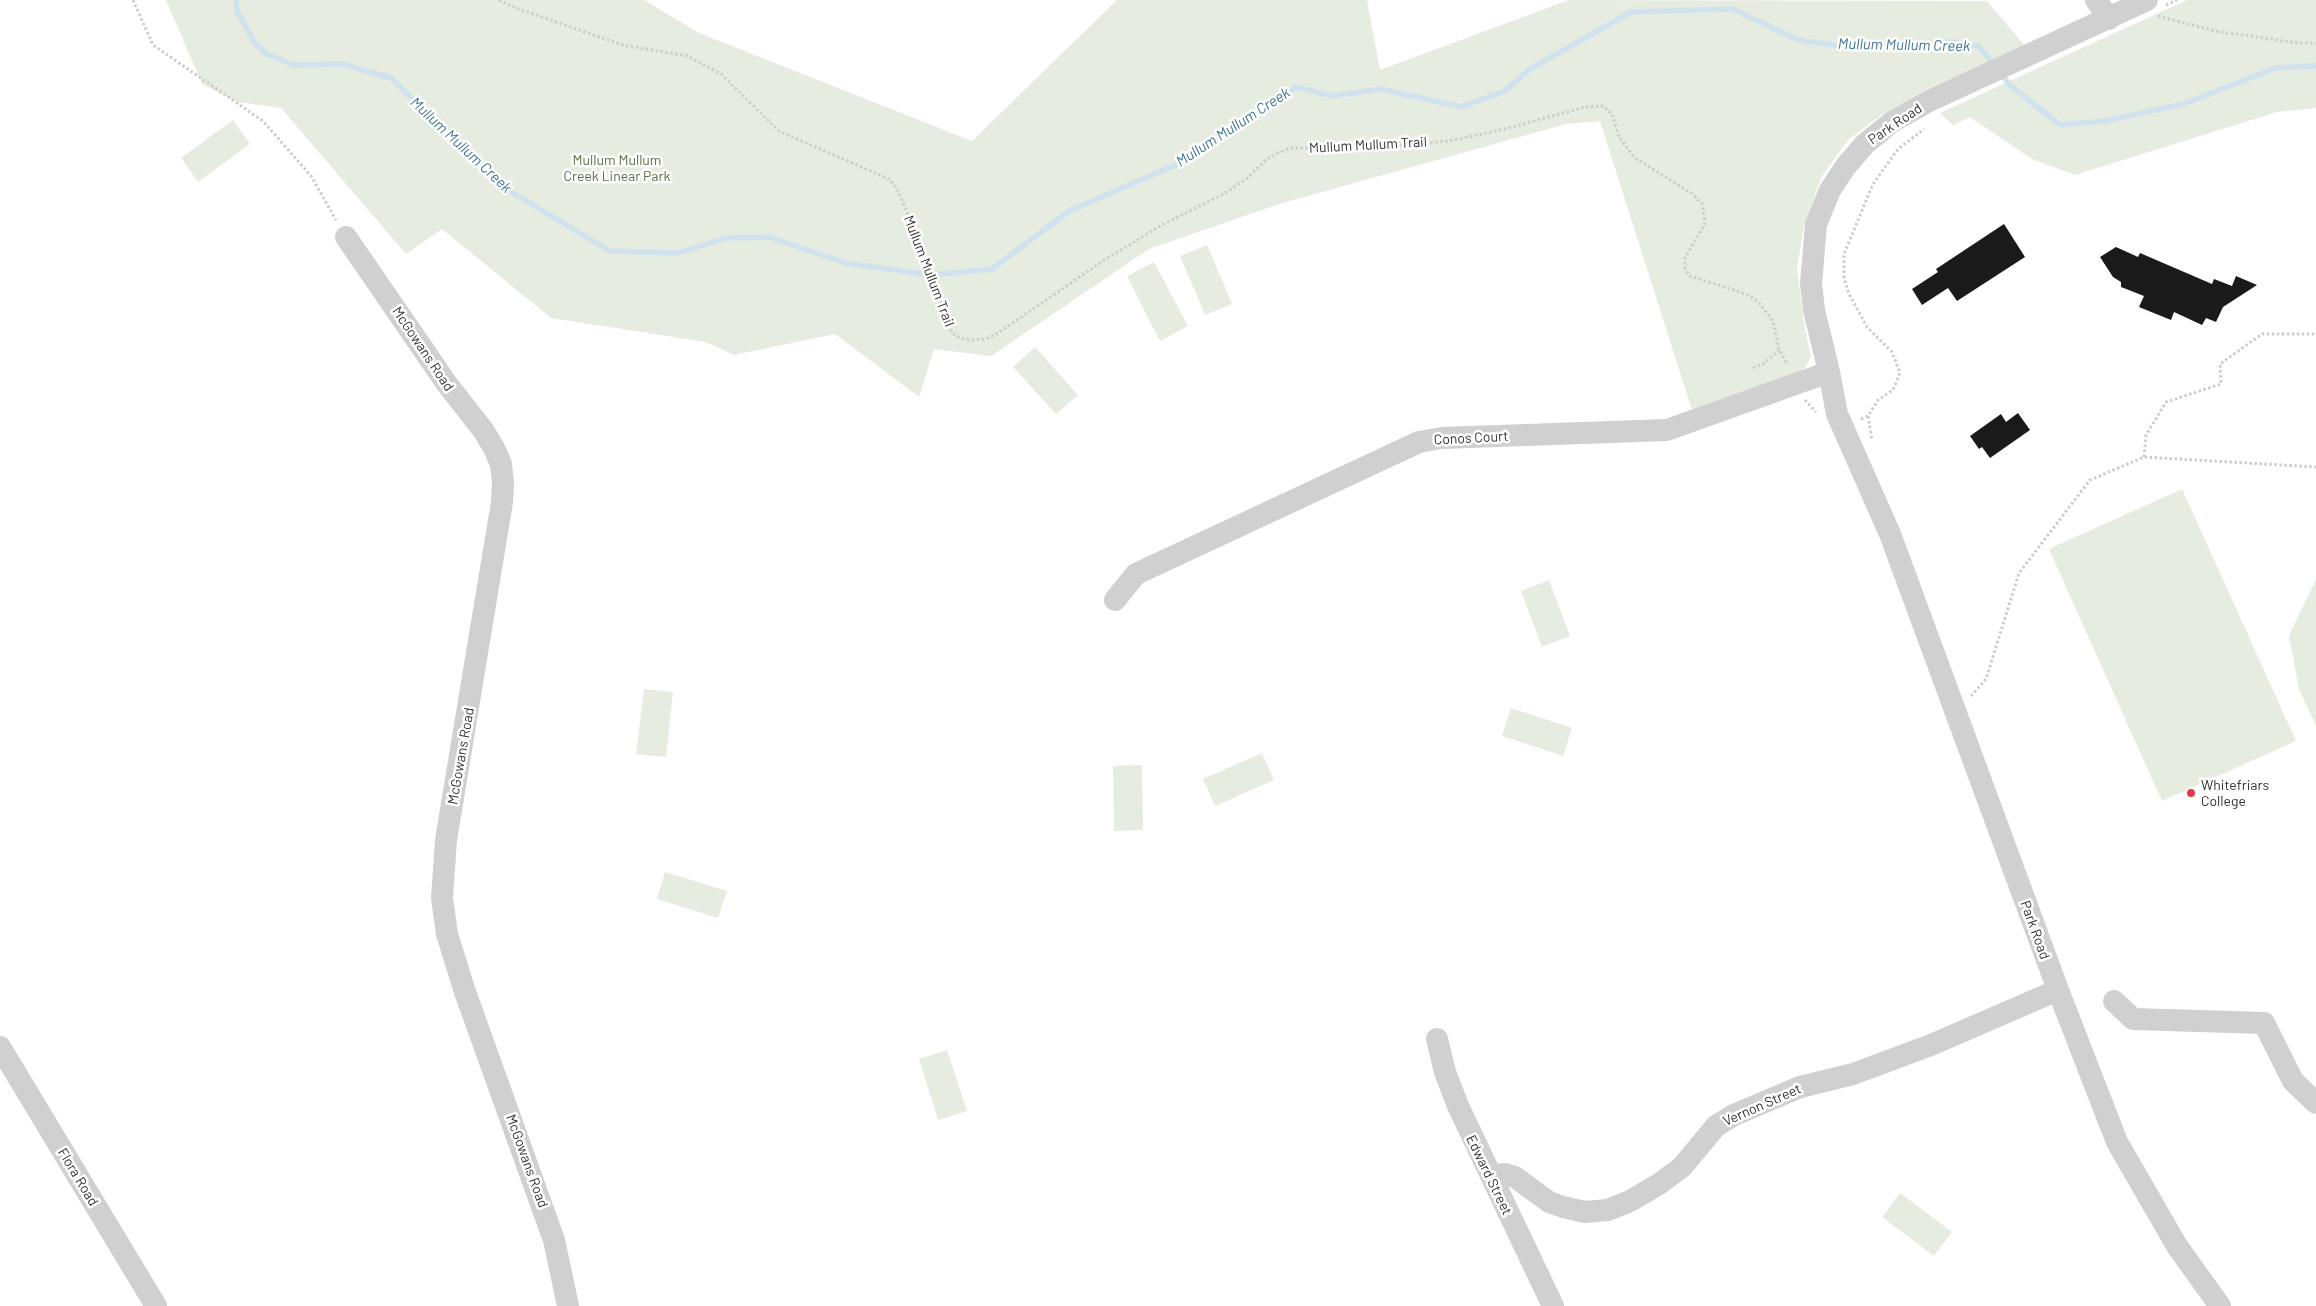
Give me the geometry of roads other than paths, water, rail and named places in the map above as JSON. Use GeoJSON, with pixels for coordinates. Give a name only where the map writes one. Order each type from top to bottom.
{"type":"FeatureCollection","features":[{"type":"Feature","properties":{"kind":"street"},"geometry":{"type":"LineString","coordinates":[[2096,0],[2109,19]]}},
{"type":"Feature","properties":{"kind":"street","name":"Park Road"},"geometry":{"type":"LineString","coordinates":[[2152,8],[2109,19],[1929,100],[1892,122],[1865,144],[1846,166],[1830,190],[1816,224],[1810,284],[1814,310],[1829,372],[1850,424],[2058,990],[2117,1142],[2177,1246],[2220,1306]]}},
{"type":"Feature","properties":{"kind":"street","name":"McGowans Road"},"geometry":{"type":"LineString","coordinates":[[346,238],[446,384],[483,430],[501,464],[502,502],[446,840],[442,898],[448,934],[465,992],[554,1240],[568,1306]]}},
{"type":"Feature","properties":{"kind":"street","name":"Conos Court"},"geometry":{"type":"LineString","coordinates":[[1115,600],[1136,574],[1419,442],[1442,438],[1666,430],[1829,372]]}},
{"type":"Feature","properties":{"kind":"street","name":"Vernon Street"},"geometry":{"type":"LineString","coordinates":[[1491,1176],[1505,1174],[1515,1177],[1548,1202],[1563,1208],[1585,1212],[1608,1210],[1630,1201],[1659,1184],[1682,1167],[1716,1126],[1734,1115],[1800,1087],[1853,1074],[1931,1045],[2058,990]]}},
{"type":"Feature","properties":{"kind":"street"},"geometry":{"type":"LineString","coordinates":[[2114,1001],[2133,1019],[2264,1024],[2293,1081],[2316,1103]]}},
{"type":"Feature","properties":{"kind":"street","name":"Edward Street"},"geometry":{"type":"LineString","coordinates":[[1437,1039],[1445,1072],[1458,1106],[1553,1306]]}},
{"type":"Feature","properties":{"kind":"street","name":"Flora Road"},"geometry":{"type":"LineString","coordinates":[[0,1047],[156,1306]]}},
{"type":"Feature","properties":{"kind":"waterway","name":"Mullum Mullum Creek"},"geometry":{"type":"LineString","coordinates":[[236,0],[237,11],[254,42],[267,54],[293,65],[342,64],[391,78],[503,187],[610,251],[678,253],[725,238],[769,237],[846,263],[930,275],[992,269],[1069,211],[1173,166],[1296,87],[1332,96],[1381,89],[1461,107],[1505,91],[1530,69],[1631,12],[1733,9],[1798,40],[1854,48],[1957,42],[1978,46],[1994,65]]}},
{"type":"Feature","properties":{"kind":"waterway","name":"Mullum Mullum Creek"},"geometry":{"type":"LineString","coordinates":[[2001,74],[2010,85],[2060,125],[2105,121],[2183,104],[2276,68],[2316,66]]}},
{"type":"Feature","properties":{"kind":"place","name":"Whitefriars College"},"geometry":{"type":"Point","coordinates":[2191,793]}},
{"type":"Feature","properties":{"kind":"park label","name":"Mullum Mullum Creek Linear Park"},"geometry":{"type":"Point","coordinates":[617,168]}}]}
